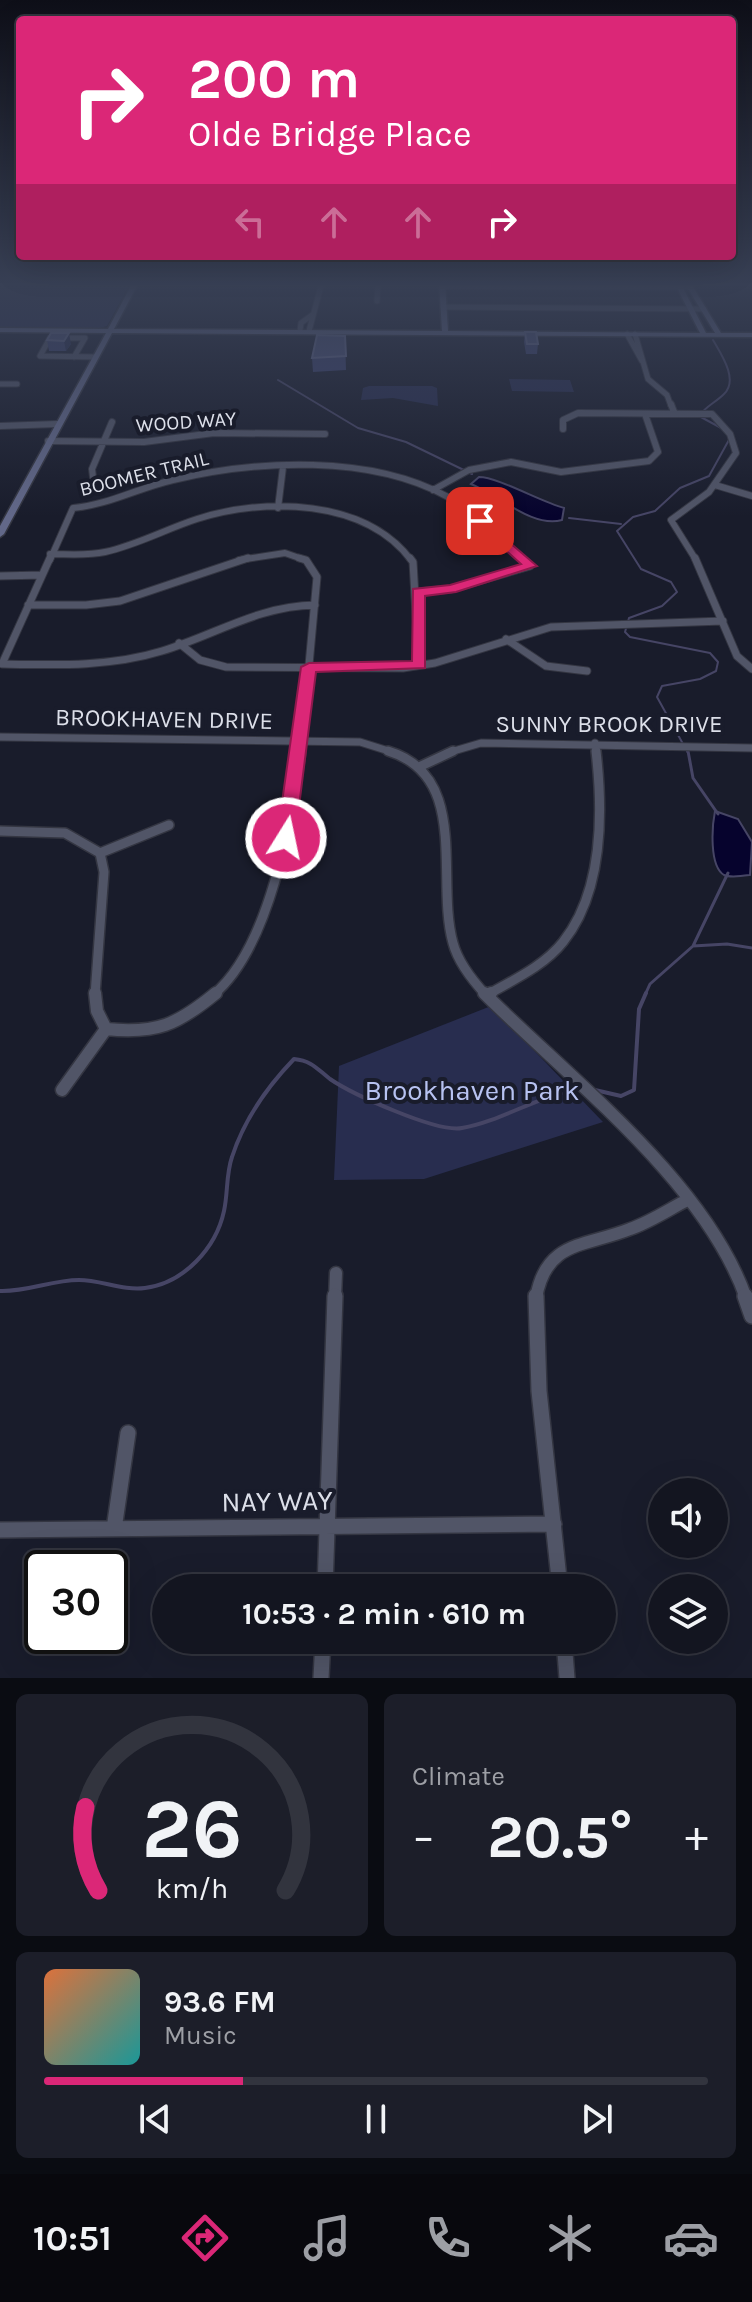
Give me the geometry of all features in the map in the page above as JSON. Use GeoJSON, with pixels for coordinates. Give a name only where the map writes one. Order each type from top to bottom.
{"type":"FeatureCollection","features":[{"type":"Feature","properties":{"kind":"street"},"geometry":{"type":"LineString","coordinates":[[0,534],[93,360]]}},
{"type":"Feature","properties":{"kind":"street"},"geometry":{"type":"LineString","coordinates":[[642,360],[648,379],[667,395],[674,412]]}},
{"type":"Feature","properties":{"kind":"street"},"geometry":{"type":"LineString","coordinates":[[0,384],[17,384]]}},
{"type":"Feature","properties":{"kind":"street"},"geometry":{"type":"LineString","coordinates":[[563,429],[563,420],[572,414],[674,412],[712,414],[730,434],[736,453],[715,485],[700,504],[671,520],[694,555],[737,656],[752,669]]}},
{"type":"Feature","properties":{"kind":"street"},"geometry":{"type":"LineString","coordinates":[[433,490],[469,470],[500,463],[520,462],[568,472],[649,461],[658,452],[645,414]]}},
{"type":"Feature","properties":{"kind":"street"},"geometry":{"type":"LineString","coordinates":[[93,477],[92,469],[112,422]]}},
{"type":"Feature","properties":{"kind":"street"},"geometry":{"type":"LineString","coordinates":[[0,426],[57,424]]}},
{"type":"Feature","properties":{"kind":"street","name":"WOOD WAY"},"geometry":{"type":"LineString","coordinates":[[48,441],[155,441],[214,433],[325,434]]}},
{"type":"Feature","properties":{"kind":"street"},"geometry":{"type":"LineString","coordinates":[[278,508],[283,467]]}},
{"type":"Feature","properties":{"kind":"street","name":"BOOMER TRAIL"},"geometry":{"type":"LineString","coordinates":[[50,554],[73,508],[102,504],[192,475],[283,467],[361,472],[433,490],[462,506],[530,566],[451,589],[418,592]]}},
{"type":"Feature","properties":{"kind":"street"},"geometry":{"type":"LineString","coordinates":[[715,485],[752,496]]}},
{"type":"Feature","properties":{"kind":"street"},"geometry":{"type":"LineString","coordinates":[[315,605],[272,607],[133,659],[98,664],[2,664],[50,554],[101,553],[211,515],[278,508],[346,516],[384,531],[408,552],[416,571],[419,665]]}},
{"type":"Feature","properties":{"kind":"street"},"geometry":{"type":"LineString","coordinates":[[28,605],[116,602],[222,562],[267,553],[294,557],[312,566],[317,577],[290,821],[276,881],[239,966],[219,993],[182,1021],[150,1030],[106,1029]]}},
{"type":"Feature","properties":{"kind":"street"},"geometry":{"type":"LineString","coordinates":[[0,576],[42,575]]}},
{"type":"Feature","properties":{"kind":"street"},"geometry":{"type":"LineString","coordinates":[[179,643],[189,654],[211,664],[309,667],[419,665],[562,626],[723,621]]}},
{"type":"Feature","properties":{"kind":"street"},"geometry":{"type":"LineString","coordinates":[[506,639],[535,663],[587,671]]}},
{"type":"Feature","properties":{"kind":"street","name":"BROOKHAVEN DRIVE"},"geometry":{"type":"LineString","coordinates":[[0,737],[300,741],[382,746],[421,766]]}},
{"type":"Feature","properties":{"kind":"street","name":"SUNNY BROOK DRIVE"},"geometry":{"type":"LineString","coordinates":[[421,766],[448,752],[481,743],[752,748]]}},
{"type":"Feature","properties":{"kind":"street"},"geometry":{"type":"LineString","coordinates":[[487,995],[564,941],[582,904],[590,884],[600,817],[601,783],[595,743]]}},
{"type":"Feature","properties":{"kind":"street"},"geometry":{"type":"LineString","coordinates":[[421,766],[441,796],[446,919],[451,946],[472,979],[615,1122],[687,1200],[730,1263],[752,1316]]}},
{"type":"Feature","properties":{"kind":"street"},"geometry":{"type":"LineString","coordinates":[[100,853],[169,825]]}},
{"type":"Feature","properties":{"kind":"street"},"geometry":{"type":"LineString","coordinates":[[0,831],[65,833],[100,853],[104,872],[95,993],[97,1011],[106,1029]]}},
{"type":"Feature","properties":{"kind":"street"},"geometry":{"type":"LineString","coordinates":[[62,1090],[106,1029]]}},
{"type":"Feature","properties":{"kind":"street"},"geometry":{"type":"LineString","coordinates":[[559,1574],[534,1310],[543,1269],[553,1257],[572,1246],[631,1229],[687,1200]]}},
{"type":"Feature","properties":{"kind":"street"},"geometry":{"type":"LineString","coordinates":[[326,1574],[336,1273]]}},
{"type":"Feature","properties":{"kind":"street"},"geometry":{"type":"LineString","coordinates":[[114,1529],[128,1433]]}},
{"type":"Feature","properties":{"kind":"street","name":"NAY WAY"},"geometry":{"type":"LineString","coordinates":[[0,1530],[554,1524]]}},
{"type":"Feature","properties":{"kind":"street"},"geometry":{"type":"LineString","coordinates":[[321,1678],[322,1654]]}},
{"type":"Feature","properties":{"kind":"street"},"geometry":{"type":"LineString","coordinates":[[565,1654],[567,1678]]}},
{"type":"Feature","properties":{"kind":"green space"},"geometry":{"type":"Polygon","coordinates":[[[509,379],[570,380],[574,392],[512,391],[509,379]]]}},
{"type":"Feature","properties":{"kind":"green space"},"geometry":{"type":"Polygon","coordinates":[[[432,386],[437,388],[438,406],[393,398],[361,400],[363,388],[432,386]]]}},
{"type":"Feature","properties":{"kind":"green space","name":"Brookhaven Park"},"geometry":{"type":"Polygon","coordinates":[[[491,1006],[603,1122],[424,1179],[334,1180],[339,1066],[491,1006]]]}},
{"type":"Feature","properties":{"kind":"shaded area"},"geometry":{"type":"Polygon","coordinates":[[[479,477],[497,481],[564,508],[562,520],[539,519],[516,510],[471,484],[479,477]]]}},
{"type":"Feature","properties":{"kind":"shaded area"},"geometry":{"type":"Polygon","coordinates":[[[715,811],[738,819],[752,842],[750,875],[730,876],[719,870],[713,845],[715,811]]]}},
{"type":"Feature","properties":{"kind":"waterway"},"geometry":{"type":"LineString","coordinates":[[723,429],[699,416],[728,388],[729,374],[724,360]]}},
{"type":"Feature","properties":{"kind":"waterway"},"geometry":{"type":"LineString","coordinates":[[278,380],[358,428],[406,442],[472,474]]}},
{"type":"Feature","properties":{"kind":"waterway"},"geometry":{"type":"LineString","coordinates":[[688,753],[657,697],[662,686],[700,679],[716,671],[718,662],[710,653],[630,637],[625,632],[629,618],[662,606],[677,592],[671,582],[641,569],[617,531],[633,517],[655,511],[680,488],[709,476],[730,438]]}},
{"type":"Feature","properties":{"kind":"waterway"},"geometry":{"type":"LineString","coordinates":[[569,518],[621,524]]}},
{"type":"Feature","properties":{"kind":"waterway"},"geometry":{"type":"LineString","coordinates":[[688,751],[693,778],[718,814]]}},
{"type":"Feature","properties":{"kind":"waterway"},"geometry":{"type":"LineString","coordinates":[[693,946],[728,873]]}},
{"type":"Feature","properties":{"kind":"waterway"},"geometry":{"type":"LineString","coordinates":[[693,946],[727,944],[752,948]]}},
{"type":"Feature","properties":{"kind":"waterway"},"geometry":{"type":"LineString","coordinates":[[645,995],[650,984],[693,946]]}},
{"type":"Feature","properties":{"kind":"waterway"},"geometry":{"type":"LineString","coordinates":[[595,1090],[621,1096],[634,1090],[639,1009],[646,993]]}},
{"type":"Feature","properties":{"kind":"waterway"},"geometry":{"type":"LineString","coordinates":[[0,1291],[79,1280],[145,1288],[159,1285],[185,1271],[206,1250],[220,1225],[230,1163],[243,1130],[266,1093],[294,1059],[310,1063],[341,1086],[375,1102],[415,1119],[450,1128],[477,1125],[549,1097],[579,1089]]}},
{"type":"Feature","properties":{"kind":"route"},"geometry":{"type":"LineString","coordinates":[[286,838],[309,667],[403,668],[419,665],[418,592],[451,589],[530,566],[480,521]]}}]}
